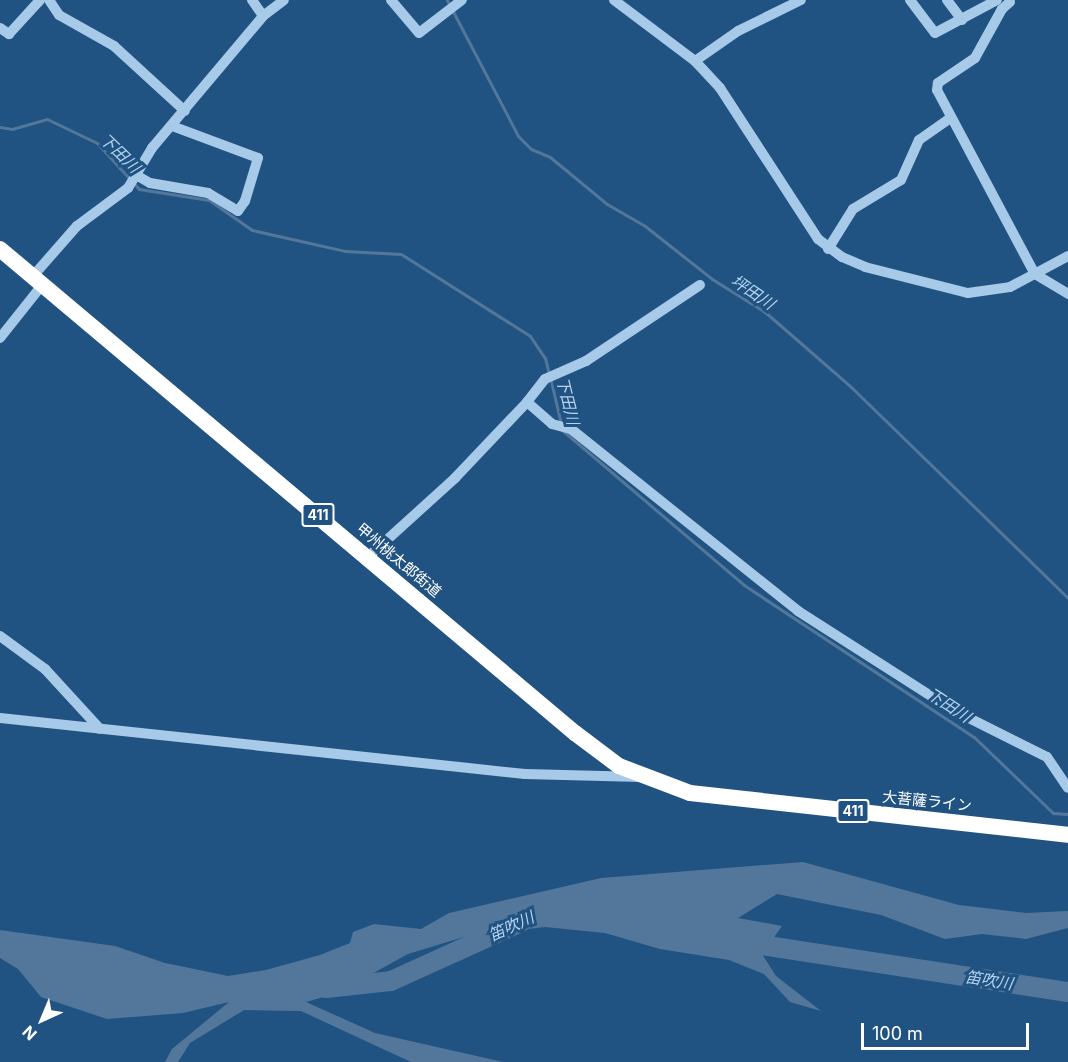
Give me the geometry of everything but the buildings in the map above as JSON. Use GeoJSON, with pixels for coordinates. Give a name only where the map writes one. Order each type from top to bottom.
{"type":"FeatureCollection","features":[{"type":"Feature","properties":{"kind":"highway","name":"甲州桃太郎街道"},"geometry":{"type":"LineString","coordinates":[[0,249],[575,733],[640,777]]}},
{"type":"Feature","properties":{"kind":"highway","name":"大菩薩ライン"},"geometry":{"type":"LineString","coordinates":[[640,777],[690,793],[1068,835]]}},
{"type":"Feature","properties":{"kind":"street"},"geometry":{"type":"LineString","coordinates":[[0,28],[9,34],[40,0]]}},
{"type":"Feature","properties":{"kind":"street"},"geometry":{"type":"LineString","coordinates":[[49,0],[59,15],[114,45],[185,111]]}},
{"type":"Feature","properties":{"kind":"street"},"geometry":{"type":"LineString","coordinates":[[252,0],[263,16]]}},
{"type":"Feature","properties":{"kind":"street"},"geometry":{"type":"LineString","coordinates":[[0,338],[76,226],[128,188],[152,148],[263,16],[284,0]]}},
{"type":"Feature","properties":{"kind":"street"},"geometry":{"type":"LineString","coordinates":[[391,0],[419,33],[455,5]]}},
{"type":"Feature","properties":{"kind":"street"},"geometry":{"type":"LineString","coordinates":[[614,0],[695,61],[720,88],[791,202],[828,249],[865,267],[968,293],[1010,287],[1068,256]]}},
{"type":"Feature","properties":{"kind":"street"},"geometry":{"type":"LineString","coordinates":[[695,61],[738,31],[801,0]]}},
{"type":"Feature","properties":{"kind":"street"},"geometry":{"type":"LineString","coordinates":[[910,0],[935,33],[997,0]]}},
{"type":"Feature","properties":{"kind":"street"},"geometry":{"type":"LineString","coordinates":[[947,0],[962,20]]}},
{"type":"Feature","properties":{"kind":"street"},"geometry":{"type":"LineString","coordinates":[[1010,1],[1002,9],[975,58],[938,83],[937,90],[1035,274],[1068,294]]}},
{"type":"Feature","properties":{"kind":"street"},"geometry":{"type":"LineString","coordinates":[[828,249],[853,208],[901,180],[919,140],[951,118]]}},
{"type":"Feature","properties":{"kind":"street"},"geometry":{"type":"LineString","coordinates":[[136,176],[150,183],[208,193],[238,211],[245,201],[258,158],[172,126]]}},
{"type":"Feature","properties":{"kind":"street"},"geometry":{"type":"LineString","coordinates":[[368,557],[455,477],[545,380],[556,372],[586,361],[700,285]]}},
{"type":"Feature","properties":{"kind":"street"},"geometry":{"type":"LineString","coordinates":[[527,402],[552,424],[571,429],[798,611],[953,710],[1047,758],[1066,783]]}},
{"type":"Feature","properties":{"kind":"street"},"geometry":{"type":"LineString","coordinates":[[0,636],[45,669],[100,729]]}},
{"type":"Feature","properties":{"kind":"street"},"geometry":{"type":"LineString","coordinates":[[0,718],[525,774],[640,777]]}},
{"type":"Feature","properties":{"kind":"water"},"geometry":{"type":"Polygon","coordinates":[[[803,862],[959,905],[1026,913],[1068,911],[1068,928],[1026,939],[982,934],[945,939],[881,915],[777,894],[738,918],[782,926],[762,954],[776,976],[821,1011],[790,1002],[764,974],[729,960],[660,949],[605,933],[545,927],[467,936],[408,954],[337,993],[306,1002],[375,1033],[503,1062],[411,1062],[301,1011],[244,1010],[190,1043],[178,1062],[165,1062],[172,1049],[229,1002],[183,1013],[107,1019],[41,997],[18,969],[0,958],[0,930],[115,946],[165,963],[228,976],[266,970],[320,955],[350,943],[353,932],[374,924],[421,929],[449,913],[601,878],[803,862]]]}},
{"type":"Feature","properties":{"kind":"waterway","name":"坪田川"},"geometry":{"type":"LineString","coordinates":[[447,0],[518,136],[531,149],[550,157],[607,204],[645,226],[712,279],[765,312],[849,385],[1068,598]]}},
{"type":"Feature","properties":{"kind":"waterway","name":"下田川"},"geometry":{"type":"LineString","coordinates":[[0,127],[12,129],[47,119],[97,143],[139,189],[209,200],[252,230],[345,251],[401,254],[530,336],[545,358],[549,374]]}},
{"type":"Feature","properties":{"kind":"waterway","name":"下田川"},"geometry":{"type":"LineString","coordinates":[[551,381],[561,424]]}},
{"type":"Feature","properties":{"kind":"waterway","name":"下田川"},"geometry":{"type":"LineString","coordinates":[[562,430],[744,585],[974,737],[1053,813],[1068,814]]}},
{"type":"Feature","properties":{"kind":"waterway","name":"笛吹川"},"geometry":{"type":"LineString","coordinates":[[326,988],[391,981],[521,922]]}},
{"type":"Feature","properties":{"kind":"waterway","name":"笛吹川"},"geometry":{"type":"LineString","coordinates":[[741,942],[1068,992]]}}]}
